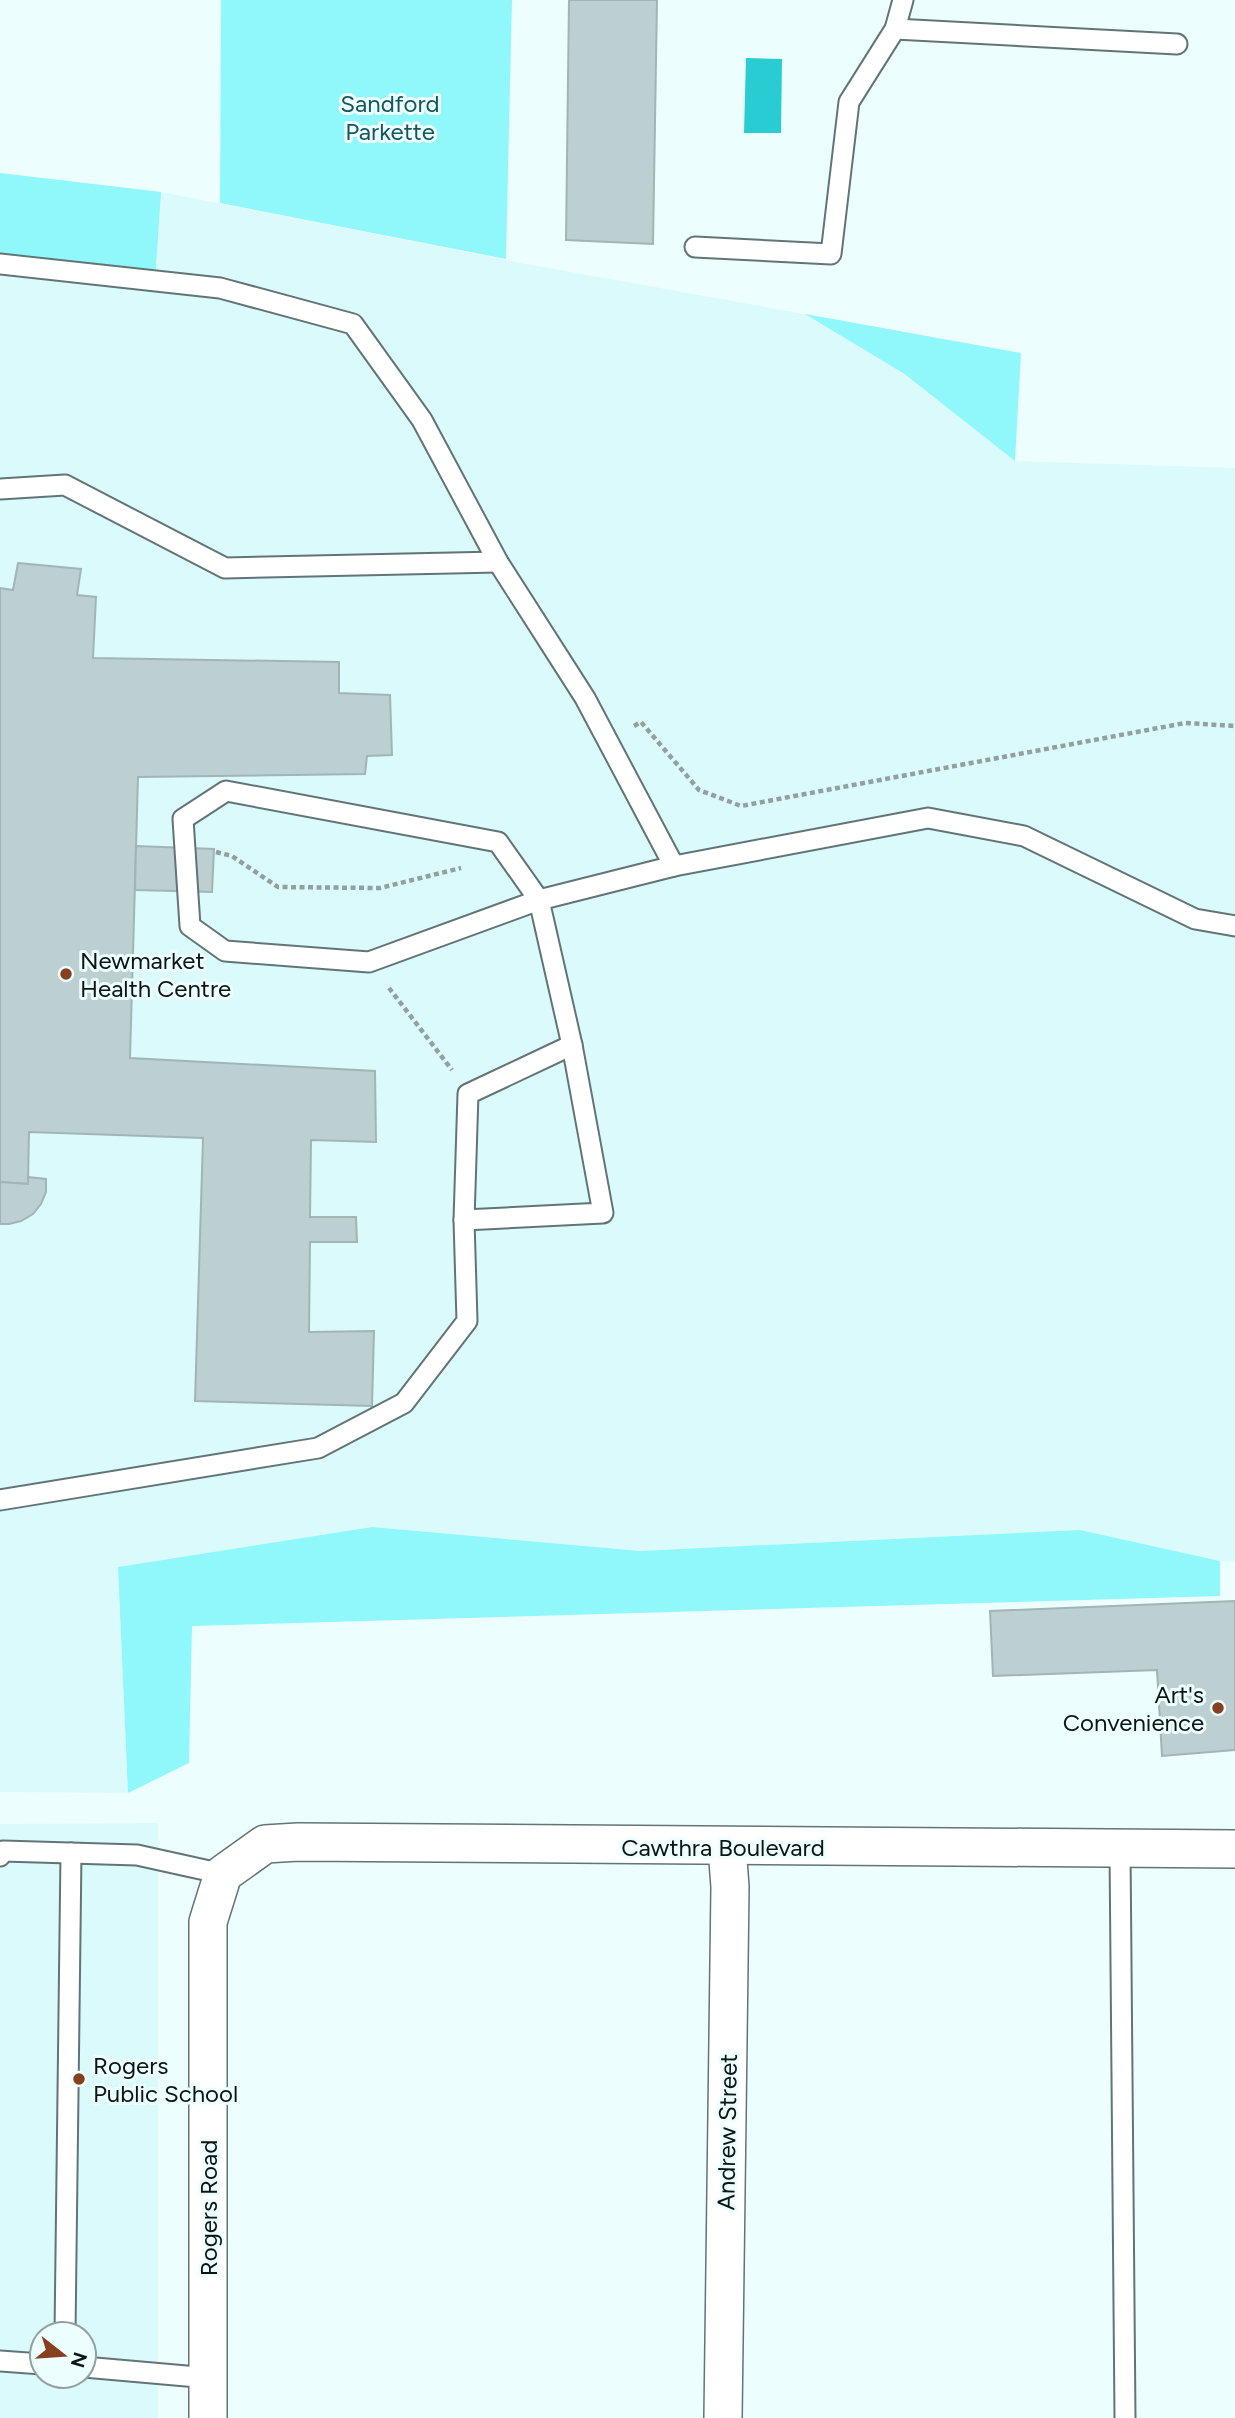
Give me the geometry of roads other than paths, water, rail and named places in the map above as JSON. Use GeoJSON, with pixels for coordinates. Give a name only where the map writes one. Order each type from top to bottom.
{"type":"FeatureCollection","features":[{"type":"Feature","properties":{"kind":"street","name":"Cawthra Boulevard"},"geometry":{"type":"LineString","coordinates":[[223,1874],[265,1844],[298,1842],[1235,1849]]}},
{"type":"Feature","properties":{"kind":"street","name":"Andrew Street"},"geometry":{"type":"LineString","coordinates":[[723,2418],[730,1888],[727,1847]]}},
{"type":"Feature","properties":{"kind":"street","name":"Rogers Road"},"geometry":{"type":"LineString","coordinates":[[208,2418],[208,1922],[223,1874]]}},
{"type":"Feature","properties":{"kind":"lane"},"geometry":{"type":"LineString","coordinates":[[695,247],[831,254],[849,102],[895,29],[903,0]]}},
{"type":"Feature","properties":{"kind":"lane"},"geometry":{"type":"LineString","coordinates":[[895,29],[1177,44]]}},
{"type":"Feature","properties":{"kind":"lane"},"geometry":{"type":"LineString","coordinates":[[0,264],[220,288],[353,324],[422,420],[498,562],[585,698],[674,866]]}},
{"type":"Feature","properties":{"kind":"lane"},"geometry":{"type":"LineString","coordinates":[[0,489],[65,485],[225,568],[498,562]]}},
{"type":"Feature","properties":{"kind":"lane"},"geometry":{"type":"LineString","coordinates":[[464,1220],[603,1213],[572,1045],[539,900],[498,842],[226,791],[183,819],[190,926],[225,951],[369,962],[539,900],[674,866],[928,818],[1024,836],[1195,919],[1235,926]]}},
{"type":"Feature","properties":{"kind":"lane"},"geometry":{"type":"LineString","coordinates":[[0,1500],[318,1448],[404,1403],[467,1321],[464,1220],[468,1094],[572,1045]]}},
{"type":"Feature","properties":{"kind":"lane"},"geometry":{"type":"LineString","coordinates":[[1120,1849],[1125,2418]]}},
{"type":"Feature","properties":{"kind":"lane"},"geometry":{"type":"LineString","coordinates":[[1,1853],[137,1855],[223,1874]]}},
{"type":"Feature","properties":{"kind":"lane"},"geometry":{"type":"LineString","coordinates":[[65,2320],[71,1853]]}},
{"type":"Feature","properties":{"kind":"lane"},"geometry":{"type":"LineString","coordinates":[[0,2361],[28,2363]]}},
{"type":"Feature","properties":{"kind":"lane"},"geometry":{"type":"LineString","coordinates":[[98,2368],[209,2378]]}},
{"type":"Feature","properties":{"kind":"place","name":"Newmarket Health Centre"},"geometry":{"type":"Point","coordinates":[66,974]}},
{"type":"Feature","properties":{"kind":"place","name":"Art's Convenience"},"geometry":{"type":"Point","coordinates":[1218,1708]}},
{"type":"Feature","properties":{"kind":"place","name":"Rogers Public School"},"geometry":{"type":"Point","coordinates":[79,2079]}},
{"type":"Feature","properties":{"kind":"park label","name":"Sandford Parkette"},"geometry":{"type":"Point","coordinates":[390,117]}}]}
